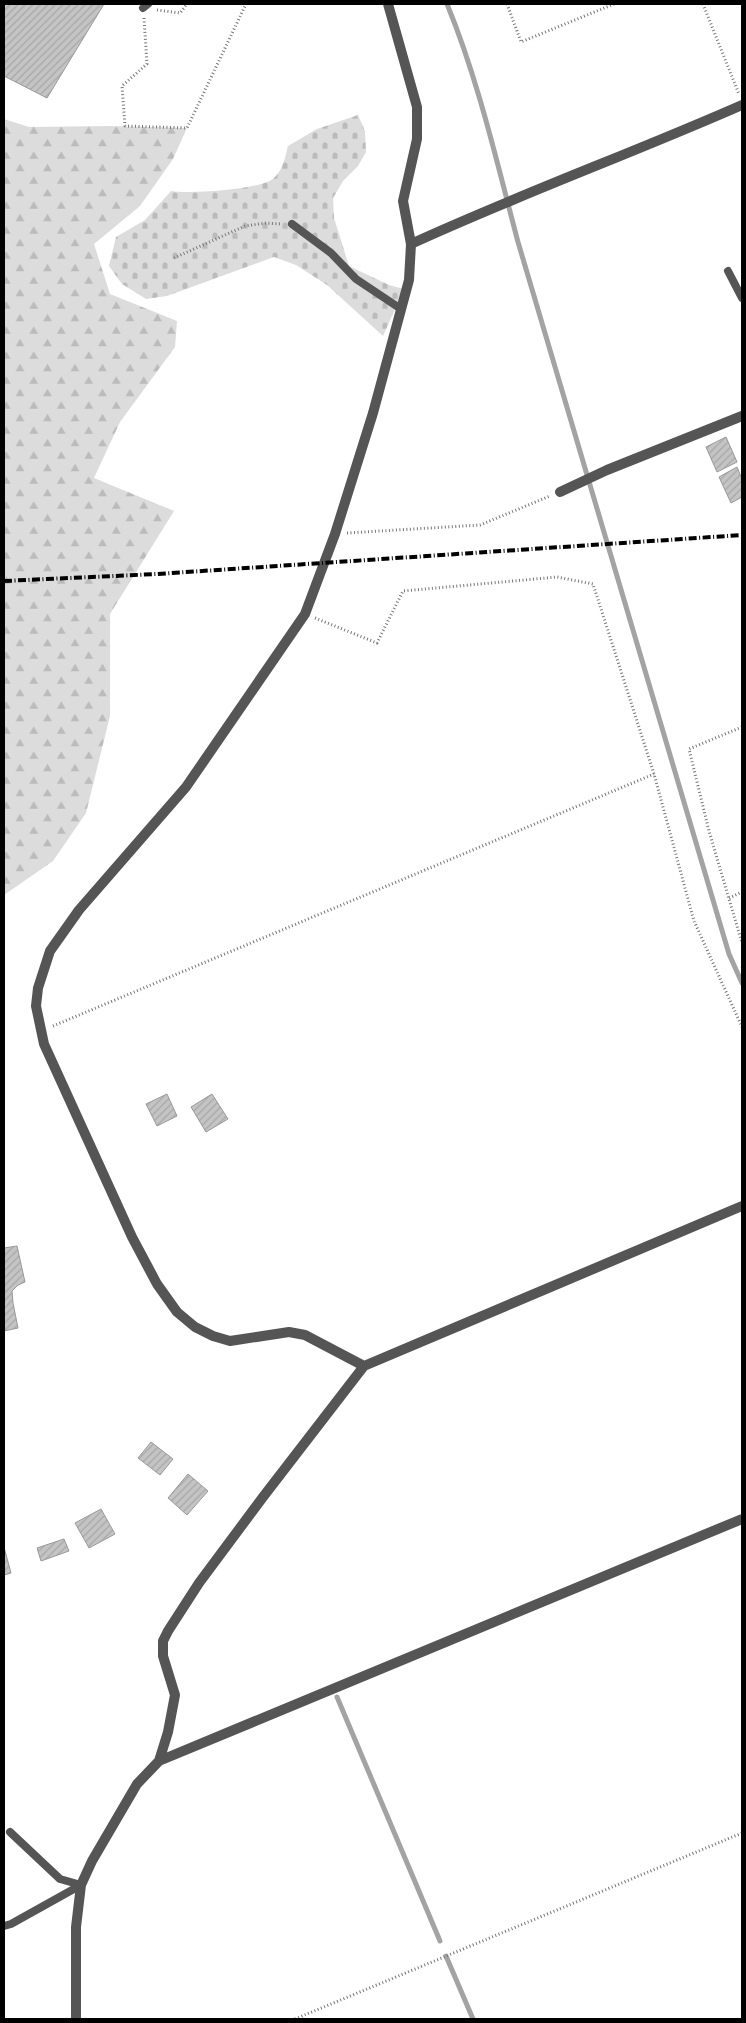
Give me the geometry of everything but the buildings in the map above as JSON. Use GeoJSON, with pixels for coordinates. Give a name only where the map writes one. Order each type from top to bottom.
{"type":"FeatureCollection","features":[{"type":"Feature","properties":{"kind":"street"},"geometry":{"type":"LineString","coordinates":[[364,1366],[305,1335],[290,1332],[230,1341],[213,1336],[195,1327],[177,1312],[157,1284],[132,1237],[44,1044],[36,1006],[38,988],[50,951],[79,910],[186,787],[305,614],[335,534],[373,413],[409,280],[411,244],[403,201],[417,139],[417,107],[388,4]]}},
{"type":"Feature","properties":{"kind":"street"},"geometry":{"type":"LineString","coordinates":[[411,244],[486,210],[676,134],[742,103]]}},
{"type":"Feature","properties":{"kind":"street"},"geometry":{"type":"LineString","coordinates":[[560,492],[607,470],[742,416]]}},
{"type":"Feature","properties":{"kind":"street"},"geometry":{"type":"LineString","coordinates":[[159,1761],[168,1732],[175,1696],[163,1656],[163,1641],[168,1631],[199,1582],[364,1366],[742,1206]]}},
{"type":"Feature","properties":{"kind":"street"},"geometry":{"type":"LineString","coordinates":[[76,2019],[76,1927],[81,1885],[92,1861],[137,1784],[159,1761],[742,1519]]}},
{"type":"Feature","properties":{"kind":"lane"},"geometry":{"type":"LineString","coordinates":[[292,224],[331,253],[356,279],[402,309]]}},
{"type":"Feature","properties":{"kind":"lane"},"geometry":{"type":"LineString","coordinates":[[728,271],[742,298]]}},
{"type":"Feature","properties":{"kind":"lane"},"geometry":{"type":"LineString","coordinates":[[10,1832],[60,1879],[81,1885]]}},
{"type":"Feature","properties":{"kind":"lane"},"geometry":{"type":"LineString","coordinates":[[4,1926],[11,1924],[81,1885]]}},
{"type":"Feature","properties":{"kind":"path"},"geometry":{"type":"LineString","coordinates":[[187,4],[180,13],[146,6],[147,64],[122,86],[125,126],[187,128],[246,4]]}},
{"type":"Feature","properties":{"kind":"path"},"geometry":{"type":"LineString","coordinates":[[507,4],[521,42],[614,4]]}},
{"type":"Feature","properties":{"kind":"path"},"geometry":{"type":"LineString","coordinates":[[703,4],[742,103]]}},
{"type":"Feature","properties":{"kind":"path"},"geometry":{"type":"LineString","coordinates":[[174,258],[245,226],[266,223],[292,224]]}},
{"type":"Feature","properties":{"kind":"path"},"geometry":{"type":"LineString","coordinates":[[335,534],[480,525],[560,492]]}},
{"type":"Feature","properties":{"kind":"path"},"geometry":{"type":"LineString","coordinates":[[305,614],[377,643],[403,591],[557,577],[593,584],[654,774],[694,921],[742,1027]]}},
{"type":"Feature","properties":{"kind":"path"},"geometry":{"type":"LineString","coordinates":[[742,727],[689,749],[709,831],[742,943]]}},
{"type":"Feature","properties":{"kind":"path"},"geometry":{"type":"LineString","coordinates":[[41,1031],[654,774]]}},
{"type":"Feature","properties":{"kind":"path"},"geometry":{"type":"LineString","coordinates":[[729,898],[742,892]]}},
{"type":"Feature","properties":{"kind":"path"},"geometry":{"type":"LineString","coordinates":[[295,2019],[742,1833]]}},
{"type":"Feature","properties":{"kind":"green space"},"geometry":{"type":"Polygon","coordinates":[[[358,115],[365,131],[366,152],[358,166],[343,181],[333,198],[334,218],[349,266],[389,285],[404,289],[383,336],[327,285],[296,265],[274,257],[167,296],[146,299],[122,284],[109,266],[116,237],[145,220],[171,191],[225,190],[255,186],[267,182],[280,171],[288,146],[317,129],[358,115]]]}},
{"type":"Feature","properties":{"kind":"green space"},"geometry":{"type":"Polygon","coordinates":[[[4,119],[29,127],[110,126],[187,128],[173,159],[140,206],[94,244],[110,294],[177,321],[175,347],[120,422],[94,478],[174,511],[110,614],[110,716],[86,813],[53,861],[4,895],[4,119]]]}},
{"type":"Feature","properties":{"kind":"waterway"},"geometry":{"type":"LineString","coordinates":[[447,4],[478,91],[518,242],[729,954],[742,983]]}},
{"type":"Feature","properties":{"kind":"waterway"},"geometry":{"type":"LineString","coordinates":[[337,1697],[440,1941]]}},
{"type":"Feature","properties":{"kind":"waterway"},"geometry":{"type":"LineString","coordinates":[[446,1956],[473,2019]]}},
{"type":"Feature","properties":{"kind":"railway"},"geometry":{"type":"LineString","coordinates":[[4,581],[157,574],[742,535]]}}]}
